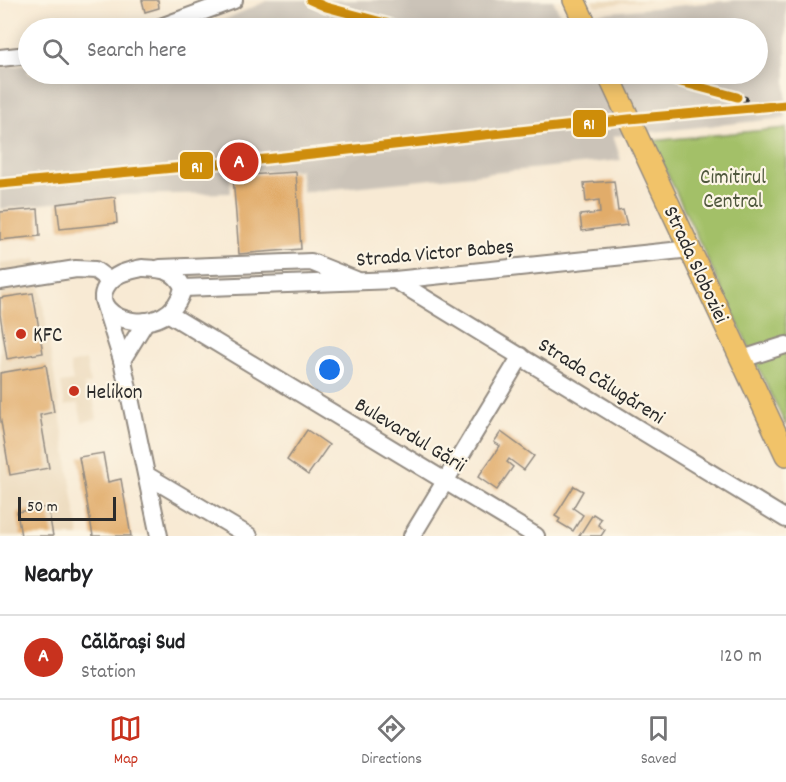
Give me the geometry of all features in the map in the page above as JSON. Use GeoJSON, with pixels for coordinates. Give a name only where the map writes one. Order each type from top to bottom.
{"type":"FeatureCollection","features":[{"type":"Feature","properties":{"kind":"main road"},"geometry":{"type":"LineString","coordinates":[[574,0],[582,18]]}},
{"type":"Feature","properties":{"kind":"main road","name":"Strada Sloboziei"},"geometry":{"type":"LineString","coordinates":[[613,84],[786,454]]}},
{"type":"Feature","properties":{"kind":"street"},"geometry":{"type":"LineString","coordinates":[[185,18],[234,0]]}},
{"type":"Feature","properties":{"kind":"street"},"geometry":{"type":"LineString","coordinates":[[0,58],[18,56]]}},
{"type":"Feature","properties":{"kind":"street","name":"Strada Victor Babeș"},"geometry":{"type":"LineString","coordinates":[[183,288],[395,280],[691,249]]}},
{"type":"Feature","properties":{"kind":"street"},"geometry":{"type":"LineString","coordinates":[[159,536],[122,360],[102,298],[110,281],[130,270],[311,262],[359,282]]}},
{"type":"Feature","properties":{"kind":"street"},"geometry":{"type":"LineString","coordinates":[[105,306],[112,314],[133,322],[146,321],[169,314],[176,306],[183,288],[173,274],[156,268]]}},
{"type":"Feature","properties":{"kind":"street"},"geometry":{"type":"LineString","coordinates":[[0,281],[76,269],[95,270],[110,281]]}},
{"type":"Feature","properties":{"kind":"street","name":"Strada Călugăreni"},"geometry":{"type":"LineString","coordinates":[[395,280],[786,519]]}},
{"type":"Feature","properties":{"kind":"street","name":"Bulevardul Gării"},"geometry":{"type":"LineString","coordinates":[[169,314],[536,536]]}},
{"type":"Feature","properties":{"kind":"street"},"geometry":{"type":"LineString","coordinates":[[122,360],[146,321]]}},
{"type":"Feature","properties":{"kind":"street"},"geometry":{"type":"LineString","coordinates":[[742,359],[786,345]]}},
{"type":"Feature","properties":{"kind":"street"},"geometry":{"type":"LineString","coordinates":[[412,536],[521,356]]}},
{"type":"Feature","properties":{"kind":"street"},"geometry":{"type":"LineString","coordinates":[[148,476],[249,536]]}},
{"type":"Feature","properties":{"kind":"shaded area"},"geometry":{"type":"Polygon","coordinates":[[[269,0],[553,0],[562,18],[228,18],[269,0]]]}},
{"type":"Feature","properties":{"kind":"shaded area"},"geometry":{"type":"Polygon","coordinates":[[[592,0],[655,0],[595,6],[592,0]]]}},
{"type":"Feature","properties":{"kind":"shaded area"},"geometry":{"type":"Polygon","coordinates":[[[735,0],[786,0],[786,118],[613,136],[621,160],[303,192],[300,170],[230,172],[231,193],[121,195],[0,209],[0,67],[18,66],[18,84],[768,84],[768,18],[594,18],[592,14],[735,0]]]}},
{"type":"Feature","properties":{"kind":"shaded area"},"geometry":{"type":"Polygon","coordinates":[[[36,259],[79,536],[0,536],[0,264],[36,259]]]}},
{"type":"Feature","properties":{"kind":"shaded area","name":"Helikon"},"geometry":{"type":"Polygon","coordinates":[[[86,360],[90,384],[84,385],[86,398],[93,398],[97,419],[82,422],[78,403],[65,406],[61,383],[73,381],[70,364],[86,360]]]}},
{"type":"Feature","properties":{"kind":"green space","name":"Cimitirul Central"},"geometry":{"type":"Polygon","coordinates":[[[786,128],[786,426],[652,141],[786,128]]]}},
{"type":"Feature","properties":{"kind":"building"},"geometry":{"type":"Polygon","coordinates":[[[142,0],[158,0],[159,8],[145,12],[142,0]]]}},
{"type":"Feature","properties":{"kind":"building"},"geometry":{"type":"Polygon","coordinates":[[[296,172],[301,249],[239,254],[233,176],[296,172]]]}},
{"type":"Feature","properties":{"kind":"building"},"geometry":{"type":"Polygon","coordinates":[[[614,181],[618,211],[623,210],[627,225],[582,231],[580,215],[600,213],[599,200],[586,202],[584,183],[614,181]]]}},
{"type":"Feature","properties":{"kind":"building"},"geometry":{"type":"Polygon","coordinates":[[[115,197],[117,223],[60,229],[57,204],[115,197]]]}},
{"type":"Feature","properties":{"kind":"building"},"geometry":{"type":"Polygon","coordinates":[[[38,209],[40,236],[0,240],[0,212],[38,209]]]}},
{"type":"Feature","properties":{"kind":"building","name":"KFC"},"geometry":{"type":"Polygon","coordinates":[[[33,293],[43,353],[7,359],[0,314],[0,298],[33,293]]]}},
{"type":"Feature","properties":{"kind":"building"},"geometry":{"type":"Polygon","coordinates":[[[46,365],[54,412],[40,415],[49,468],[10,475],[0,416],[0,373],[46,365]]]}},
{"type":"Feature","properties":{"kind":"building"},"geometry":{"type":"Polygon","coordinates":[[[307,430],[329,445],[308,475],[287,460],[307,430]]]}},
{"type":"Feature","properties":{"kind":"building"},"geometry":{"type":"Polygon","coordinates":[[[501,432],[534,456],[524,470],[509,459],[507,462],[513,467],[497,490],[478,477],[500,446],[494,442],[501,432]]]}},
{"type":"Feature","properties":{"kind":"building"},"geometry":{"type":"Polygon","coordinates":[[[103,453],[108,482],[121,479],[131,536],[93,536],[79,457],[103,453]]]}},
{"type":"Feature","properties":{"kind":"building"},"geometry":{"type":"Polygon","coordinates":[[[574,486],[583,491],[573,508],[583,515],[573,531],[558,522],[560,519],[555,516],[574,486]]]}},
{"type":"Feature","properties":{"kind":"building"},"geometry":{"type":"Polygon","coordinates":[[[48,507],[53,536],[21,536],[17,512],[48,507]]]}},
{"type":"Feature","properties":{"kind":"building"},"geometry":{"type":"Polygon","coordinates":[[[593,514],[601,519],[598,525],[605,530],[601,536],[579,536],[593,514]]]}},
{"type":"Feature","properties":{"kind":"railway"},"geometry":{"type":"LineString","coordinates":[[310,0],[326,7],[367,18]]}},
{"type":"Feature","properties":{"kind":"railway"},"geometry":{"type":"LineString","coordinates":[[689,84],[745,99]]}},
{"type":"Feature","properties":{"kind":"railway"},"geometry":{"type":"LineString","coordinates":[[239,162],[629,119],[786,105]]}},
{"type":"Feature","properties":{"kind":"transit line","name":"R1"},"geometry":{"type":"LineString","coordinates":[[310,0],[326,7],[367,18]]}},
{"type":"Feature","properties":{"kind":"transit line","name":"R1"},"geometry":{"type":"LineString","coordinates":[[688,84],[737,97]]}},
{"type":"Feature","properties":{"kind":"transit line","name":"R1"},"geometry":{"type":"LineString","coordinates":[[0,184],[239,162],[629,119],[786,105]]}},
{"type":"Feature","properties":{"kind":"place","name":"Călărași Sud"},"geometry":{"type":"Point","coordinates":[239,162]}},
{"type":"Feature","properties":{"kind":"place","name":"KFC"},"geometry":{"type":"Point","coordinates":[21,334]}},
{"type":"Feature","properties":{"kind":"place","name":"Helikon"},"geometry":{"type":"Point","coordinates":[74,391]}}]}
